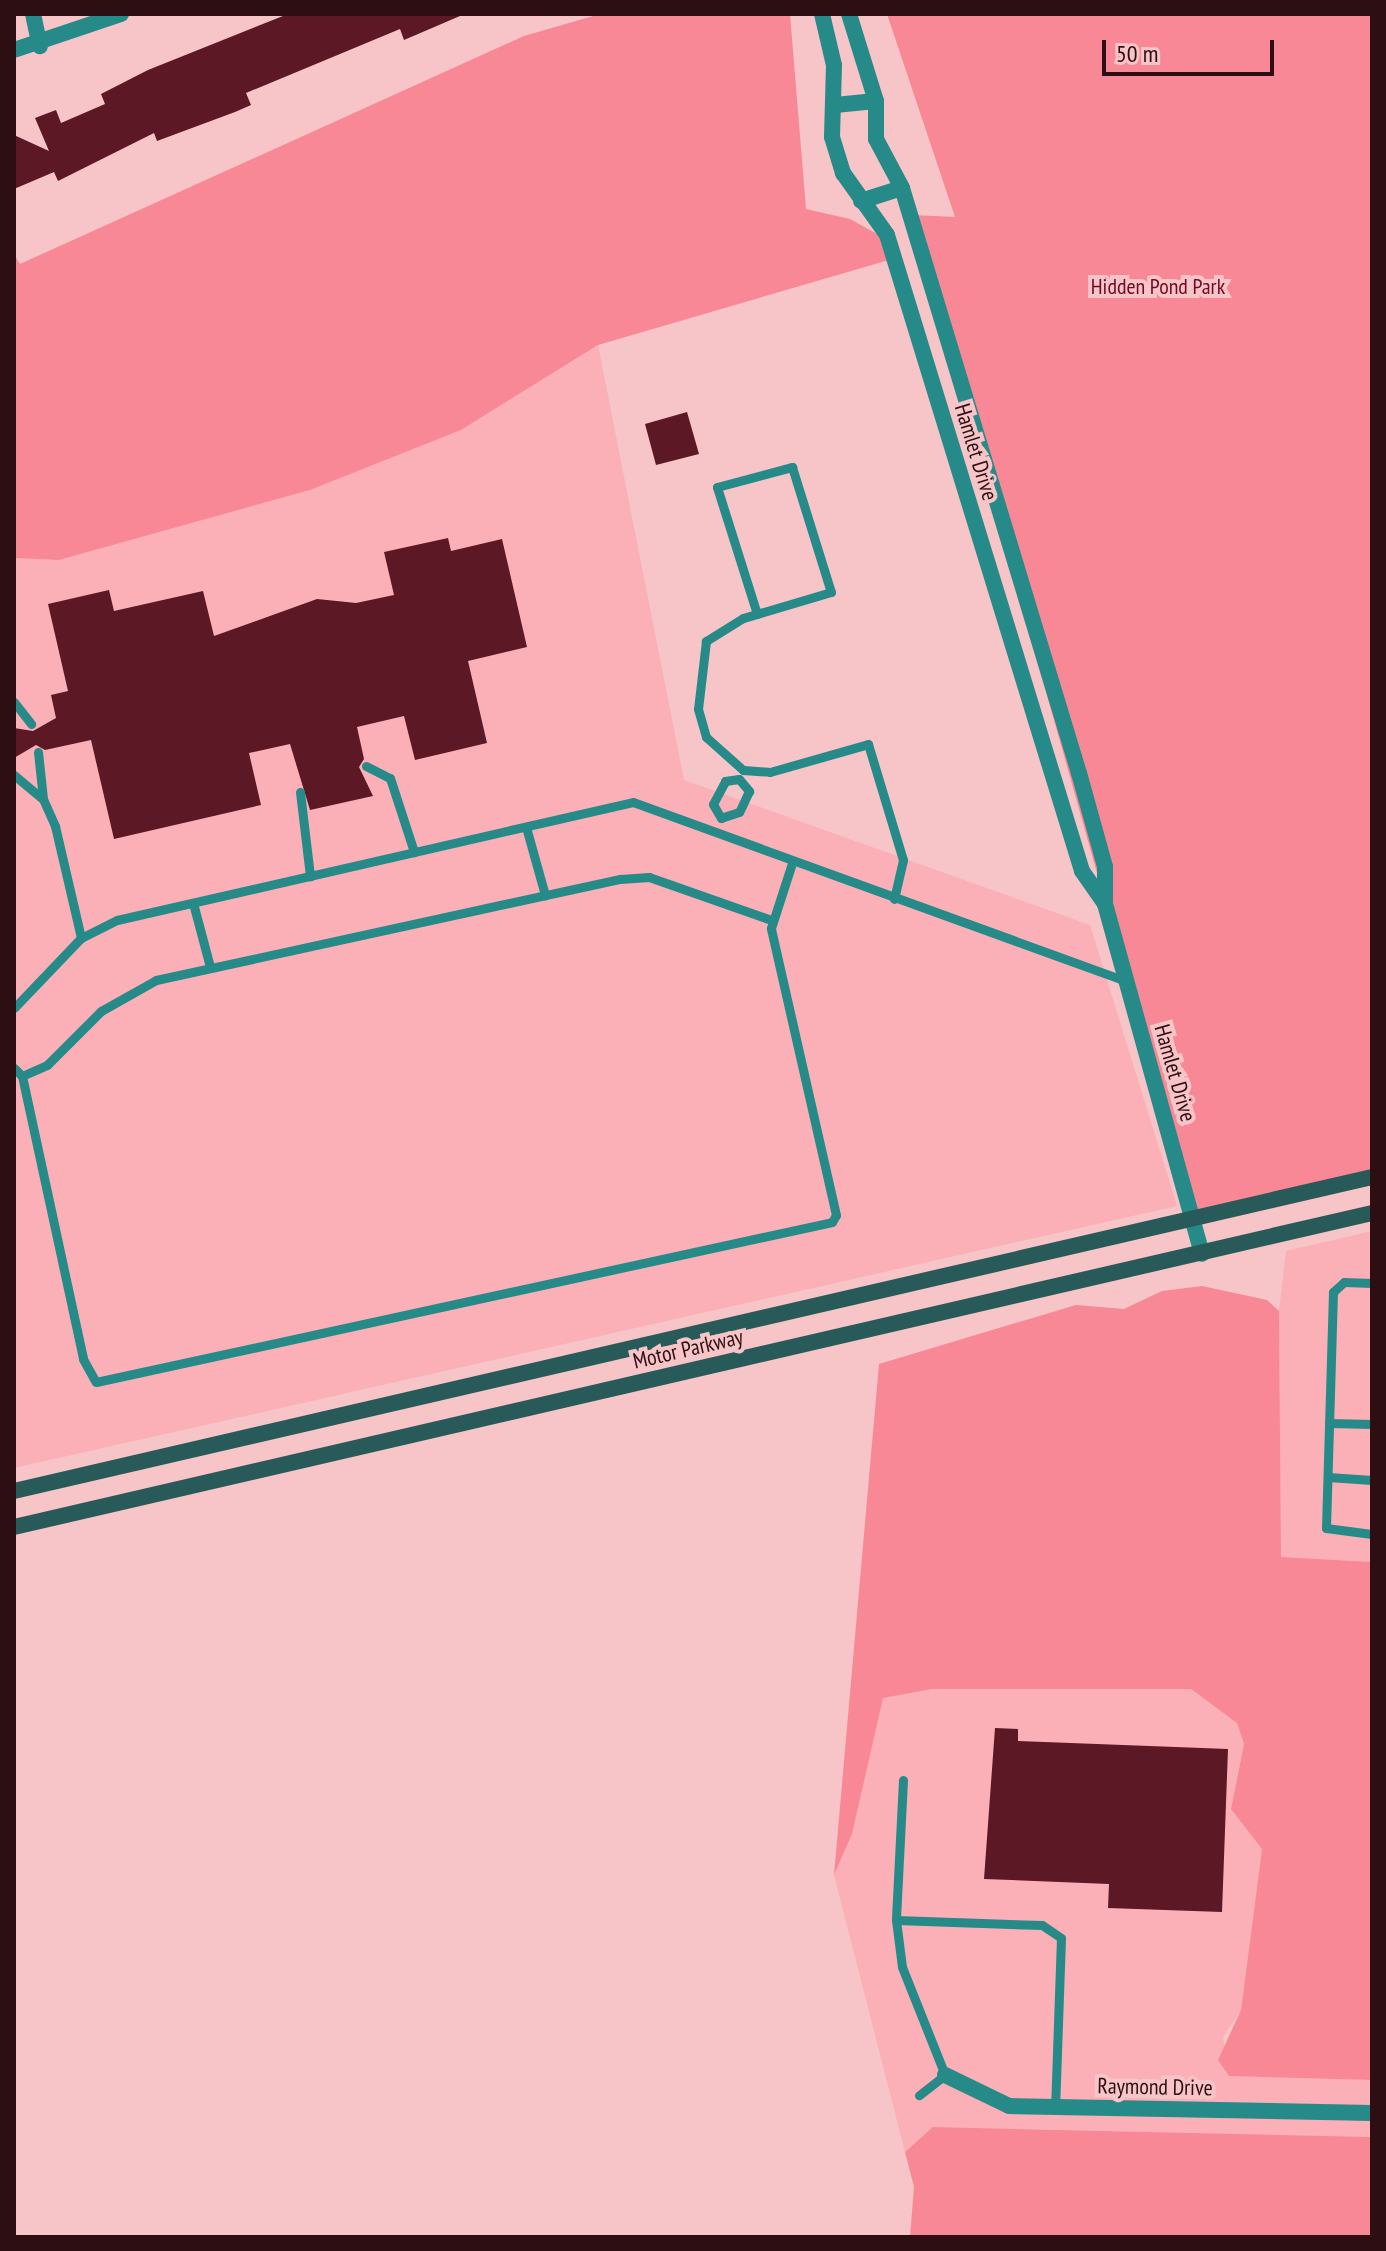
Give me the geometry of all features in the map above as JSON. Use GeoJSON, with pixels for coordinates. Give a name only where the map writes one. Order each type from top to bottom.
{"type":"FeatureCollection","features":[{"type":"Feature","properties":{"kind":"main road","name":"Motor Parkway"},"geometry":{"type":"LineString","coordinates":[[14,1491],[1372,1177]]}},
{"type":"Feature","properties":{"kind":"main road","name":"Motor Parkway"},"geometry":{"type":"LineString","coordinates":[[14,1527],[1372,1213]]}},
{"type":"Feature","properties":{"kind":"street"},"geometry":{"type":"LineString","coordinates":[[33,14],[40,46]]}},
{"type":"Feature","properties":{"kind":"street"},"geometry":{"type":"LineString","coordinates":[[14,50],[40,46],[121,14]]}},
{"type":"Feature","properties":{"kind":"street","name":"Hamlet Drive"},"geometry":{"type":"LineString","coordinates":[[822,14],[835,105],[832,137],[861,201],[887,235],[1082,871],[1105,904]]}},
{"type":"Feature","properties":{"kind":"street","name":"Hamlet Drive"},"geometry":{"type":"LineString","coordinates":[[849,14],[876,101],[876,139],[902,188],[1105,867],[1105,904],[1202,1254]]}},
{"type":"Feature","properties":{"kind":"street"},"geometry":{"type":"LineString","coordinates":[[835,105],[876,101]]}},
{"type":"Feature","properties":{"kind":"street"},"geometry":{"type":"LineString","coordinates":[[861,201],[902,188]]}},
{"type":"Feature","properties":{"kind":"street","name":"Raymond Drive"},"geometry":{"type":"LineString","coordinates":[[945,2075],[1009,2106],[1372,2113]]}},
{"type":"Feature","properties":{"kind":"lane"},"geometry":{"type":"LineString","coordinates":[[713,833],[721,818],[739,812],[749,791],[741,775],[706,737],[697,676],[706,641],[757,614],[831,592],[792,467],[717,487],[757,614]]}},
{"type":"Feature","properties":{"kind":"lane"},"geometry":{"type":"LineString","coordinates":[[14,702],[31,724]]}},
{"type":"Feature","properties":{"kind":"lane"},"geometry":{"type":"LineString","coordinates":[[721,818],[713,804],[725,781],[741,775],[770,772],[868,744],[903,860],[894,899]]}},
{"type":"Feature","properties":{"kind":"lane"},"geometry":{"type":"LineString","coordinates":[[38,752],[43,799],[81,938]]}},
{"type":"Feature","properties":{"kind":"lane"},"geometry":{"type":"LineString","coordinates":[[366,766],[390,778],[414,852]]}},
{"type":"Feature","properties":{"kind":"lane"},"geometry":{"type":"LineString","coordinates":[[14,775],[43,799]]}},
{"type":"Feature","properties":{"kind":"lane"},"geometry":{"type":"LineString","coordinates":[[300,792],[310,876]]}},
{"type":"Feature","properties":{"kind":"lane"},"geometry":{"type":"LineString","coordinates":[[14,1008],[81,938],[117,920],[633,802],[792,863],[1126,981]]}},
{"type":"Feature","properties":{"kind":"lane"},"geometry":{"type":"LineString","coordinates":[[526,827],[545,895]]}},
{"type":"Feature","properties":{"kind":"lane"},"geometry":{"type":"LineString","coordinates":[[14,1068],[22,1076],[87,1373],[96,1382],[174,1368],[832,1222],[836,1215],[771,920],[792,863]]}},
{"type":"Feature","properties":{"kind":"lane"},"geometry":{"type":"LineString","coordinates":[[22,1076],[47,1065],[101,1011],[131,993],[210,967],[545,895],[649,877],[771,920]]}},
{"type":"Feature","properties":{"kind":"lane"},"geometry":{"type":"LineString","coordinates":[[193,903],[210,967]]}},
{"type":"Feature","properties":{"kind":"lane"},"geometry":{"type":"LineString","coordinates":[[1372,1283],[1344,1282],[1333,1292],[1326,1528],[1372,1534]]}},
{"type":"Feature","properties":{"kind":"lane"},"geometry":{"type":"LineString","coordinates":[[1329,1423],[1372,1424]]}},
{"type":"Feature","properties":{"kind":"lane"},"geometry":{"type":"LineString","coordinates":[[1328,1477],[1372,1480]]}},
{"type":"Feature","properties":{"kind":"lane"},"geometry":{"type":"LineString","coordinates":[[903,1780],[896,1920],[918,2019],[945,2075],[919,2095]]}},
{"type":"Feature","properties":{"kind":"lane"},"geometry":{"type":"LineString","coordinates":[[896,1920],[1057,1931],[1055,2108]]}},
{"type":"Feature","properties":{"kind":"shaded area"},"geometry":{"type":"Polygon","coordinates":[[[598,345],[684,780],[1090,925],[1177,1206],[14,1468],[14,558],[59,560],[310,490],[461,430],[598,345]]]}},
{"type":"Feature","properties":{"kind":"shaded area"},"geometry":{"type":"Polygon","coordinates":[[[1372,1231],[1372,1562],[1281,1557],[1279,1311],[1286,1251],[1372,1231]]]}},
{"type":"Feature","properties":{"kind":"shaded area"},"geometry":{"type":"Polygon","coordinates":[[[932,1689],[1191,1689],[1237,1723],[1244,1744],[1231,1808],[1262,1849],[1241,2010],[1223,2037],[1229,2076],[1372,2080],[1372,2137],[934,2127],[905,2152],[834,1875],[852,1834],[882,1698],[932,1689]]]}},
{"type":"Feature","properties":{"kind":"green space"},"geometry":{"type":"Polygon","coordinates":[[[600,14],[790,14],[806,209],[850,219],[897,245],[889,260],[598,345],[461,430],[310,490],[59,560],[14,558],[14,254],[20,264],[524,36],[600,14]]]}},
{"type":"Feature","properties":{"kind":"green space","name":"Hidden Pond Park"},"geometry":{"type":"Polygon","coordinates":[[[887,14],[1372,14],[1372,1177],[1194,1218],[912,215],[955,217],[887,14]]]}},
{"type":"Feature","properties":{"kind":"green space"},"geometry":{"type":"Polygon","coordinates":[[[1202,1286],[1267,1300],[1279,1311],[1281,1557],[1372,1562],[1372,2080],[1229,2076],[1218,2060],[1241,2010],[1262,1849],[1231,1809],[1244,1744],[1237,1723],[1191,1689],[932,1689],[883,1698],[852,1834],[834,1875],[879,1364],[1076,1305],[1124,1309],[1162,1291],[1202,1286]]]}},
{"type":"Feature","properties":{"kind":"green space"},"geometry":{"type":"Polygon","coordinates":[[[933,2127],[1372,2137],[1372,2237],[910,2237],[914,2187],[905,2152],[933,2127]]]}},
{"type":"Feature","properties":{"kind":"building"},"geometry":{"type":"Polygon","coordinates":[[[288,14],[460,16],[404,40],[400,29],[246,93],[251,105],[235,112],[157,141],[154,133],[58,181],[54,172],[14,189],[14,135],[49,151],[35,118],[56,110],[61,123],[105,104],[101,94],[148,70],[288,14]]]}},
{"type":"Feature","properties":{"kind":"building"},"geometry":{"type":"Polygon","coordinates":[[[687,412],[699,454],[656,465],[645,424],[687,412]]]}},
{"type":"Feature","properties":{"kind":"building"},"geometry":{"type":"Polygon","coordinates":[[[448,538],[451,551],[502,539],[527,647],[468,661],[487,743],[415,760],[404,716],[357,727],[364,759],[359,767],[373,796],[310,810],[290,744],[249,753],[261,805],[114,839],[91,740],[45,750],[36,745],[14,758],[14,728],[33,731],[56,718],[51,695],[68,691],[48,604],[109,590],[114,611],[203,591],[214,636],[317,599],[356,603],[394,595],[384,552],[448,538]]]}},
{"type":"Feature","properties":{"kind":"building"},"geometry":{"type":"Polygon","coordinates":[[[995,1728],[1018,1729],[1018,1741],[1228,1749],[1222,1912],[1108,1908],[1109,1884],[984,1879],[995,1728]]]}}]}
